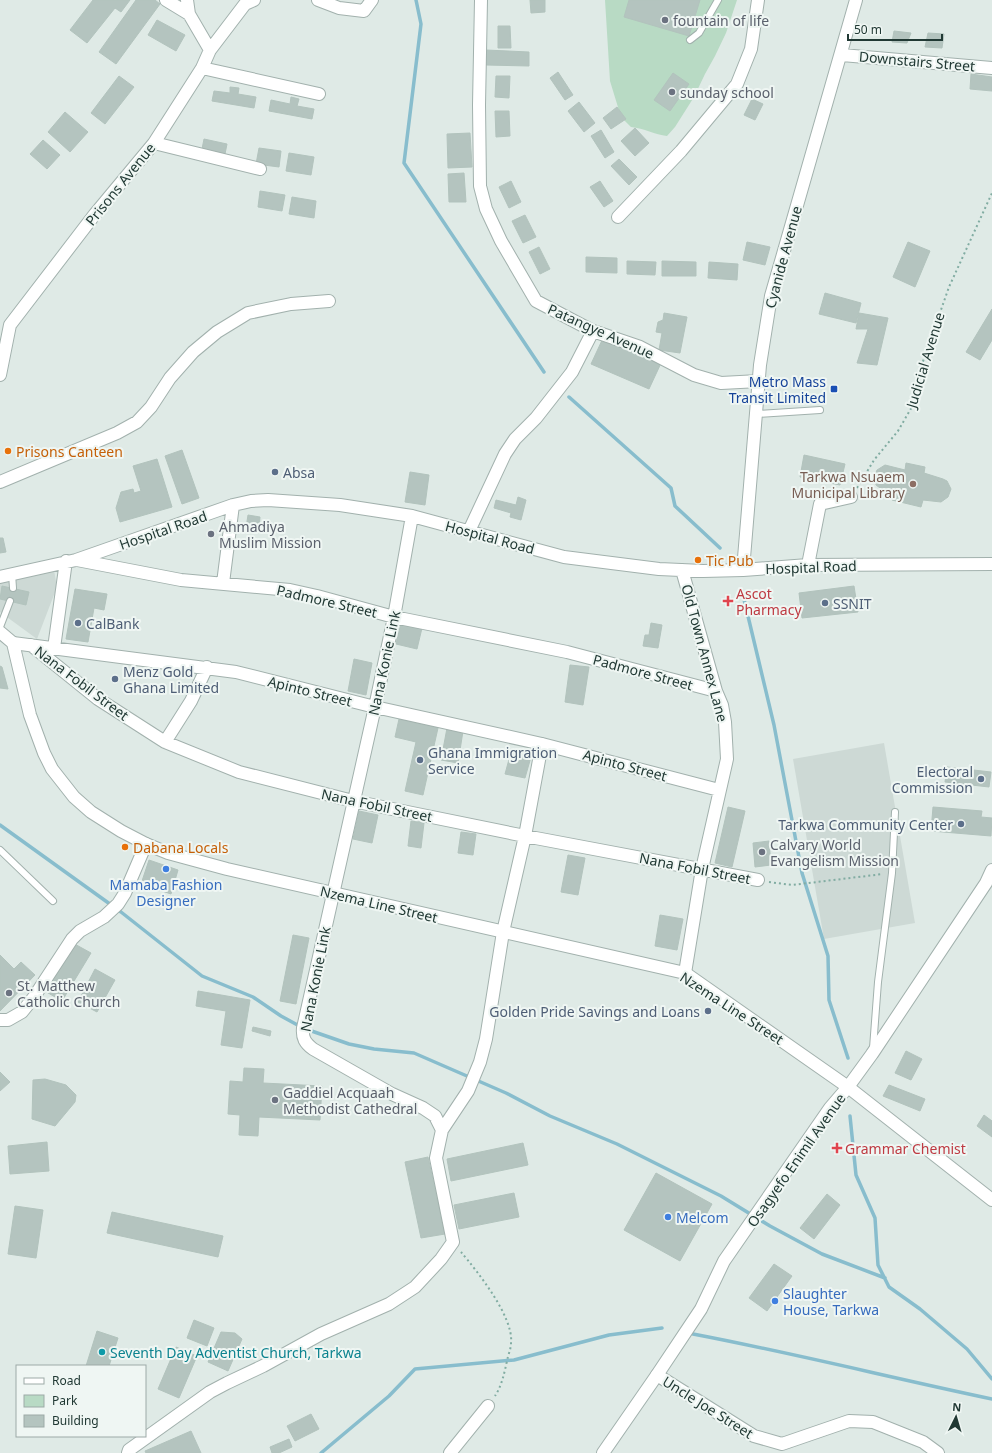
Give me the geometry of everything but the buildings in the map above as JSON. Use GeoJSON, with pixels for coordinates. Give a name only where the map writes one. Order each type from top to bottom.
{"type":"FeatureCollection","features":[{"type":"Feature","properties":{"kind":"street"},"geometry":{"type":"LineString","coordinates":[[166,0],[189,14]]}},
{"type":"Feature","properties":{"kind":"street"},"geometry":{"type":"LineString","coordinates":[[187,0],[189,14],[210,50]]}},
{"type":"Feature","properties":{"kind":"street","name":"Prisons Avenue"},"geometry":{"type":"LineString","coordinates":[[0,375],[10,325],[95,214],[154,143],[202,68],[210,50],[245,4],[254,0]]}},
{"type":"Feature","properties":{"kind":"street"},"geometry":{"type":"LineString","coordinates":[[318,0],[339,8],[364,11],[372,0]]}},
{"type":"Feature","properties":{"kind":"street","name":"Patangye Avenue"},"geometry":{"type":"LineString","coordinates":[[482,0],[479,90],[480,186],[486,209],[501,241],[536,301],[593,331],[640,348],[694,376],[721,383],[759,381]]}},
{"type":"Feature","properties":{"kind":"street"},"geometry":{"type":"LineString","coordinates":[[618,217],[681,151],[737,84],[751,49],[758,0]]}},
{"type":"Feature","properties":{"kind":"street","name":"Cyanide Avenue"},"geometry":{"type":"LineString","coordinates":[[743,570],[759,381],[771,296],[842,54],[856,0]]}},
{"type":"Feature","properties":{"kind":"street","name":"Downstairs Street"},"geometry":{"type":"LineString","coordinates":[[842,54],[992,68]]}},
{"type":"Feature","properties":{"kind":"street"},"geometry":{"type":"LineString","coordinates":[[202,68],[318,94]]}},
{"type":"Feature","properties":{"kind":"street"},"geometry":{"type":"LineString","coordinates":[[154,143],[260,169]]}},
{"type":"Feature","properties":{"kind":"street"},"geometry":{"type":"LineString","coordinates":[[0,482],[117,433],[137,422],[151,407],[170,378],[193,352],[217,332],[248,312],[291,304],[329,301]]}},
{"type":"Feature","properties":{"kind":"street"},"geometry":{"type":"LineString","coordinates":[[469,531],[511,444],[515,438],[536,418],[572,372],[593,331]]}},
{"type":"Feature","properties":{"kind":"street"},"geometry":{"type":"LineString","coordinates":[[808,565],[820,504],[851,498]]}},
{"type":"Feature","properties":{"kind":"street","name":"Hospital Road"},"geometry":{"type":"LineString","coordinates":[[6,575],[71,560],[233,505],[251,501],[268,500],[340,505],[412,516],[564,557],[659,569],[743,570],[808,565],[992,564]]}},
{"type":"Feature","properties":{"kind":"street"},"geometry":{"type":"LineString","coordinates":[[223,583],[233,505]]}},
{"type":"Feature","properties":{"kind":"street","name":"Nana Konie Link"},"geometry":{"type":"LineString","coordinates":[[412,516],[394,617],[375,707],[302,1035],[305,1043],[334,1062],[392,1094],[423,1108],[435,1116],[442,1130]]}},
{"type":"Feature","properties":{"kind":"street"},"geometry":{"type":"LineString","coordinates":[[54,648],[71,560]]}},
{"type":"Feature","properties":{"kind":"street","name":"Padmore Street"},"geometry":{"type":"LineString","coordinates":[[71,560],[182,580],[290,590],[394,617],[567,652],[716,691]]}},
{"type":"Feature","properties":{"kind":"street","name":"Old Town Annex Lane"},"geometry":{"type":"LineString","coordinates":[[682,570],[716,691],[722,705],[727,759],[702,869],[685,973]]}},
{"type":"Feature","properties":{"kind":"street"},"geometry":{"type":"LineString","coordinates":[[0,632],[13,643]]}},
{"type":"Feature","properties":{"kind":"street","name":"Apinto Street"},"geometry":{"type":"LineString","coordinates":[[13,643],[207,667],[236,672],[375,707],[542,744],[719,790]]}},
{"type":"Feature","properties":{"kind":"street","name":"Nzema Line Street"},"geometry":{"type":"LineString","coordinates":[[13,643],[30,715],[37,736],[52,769],[74,796],[91,812],[121,831],[168,853],[227,868],[685,973],[848,1087],[992,1200]]}},
{"type":"Feature","properties":{"kind":"street","name":"Nana Fobil Street"},"geometry":{"type":"LineString","coordinates":[[31,645],[98,699],[165,742],[239,772],[353,801],[525,836],[758,880]]}},
{"type":"Feature","properties":{"kind":"street"},"geometry":{"type":"LineString","coordinates":[[165,742],[191,701],[207,667]]}},
{"type":"Feature","properties":{"kind":"street"},"geometry":{"type":"LineString","coordinates":[[128,1453],[129,1450],[210,1392],[263,1366],[321,1334],[389,1304],[415,1286],[441,1259],[453,1242],[436,1158],[442,1130],[468,1091],[480,1062],[486,1039],[503,932],[525,836],[542,744]]}},
{"type":"Feature","properties":{"kind":"street"},"geometry":{"type":"LineString","coordinates":[[0,1020],[8,1020],[22,1012],[34,997],[72,939],[80,931],[104,917],[118,904],[125,893],[146,844]]}},
{"type":"Feature","properties":{"kind":"street","name":"Osagyefo Enimil Avenue"},"geometry":{"type":"LineString","coordinates":[[603,1453],[701,1309],[724,1261],[830,1108],[848,1087],[872,1054],[986,883],[992,870]]}},
{"type":"Feature","properties":{"kind":"street","name":"Uncle Joe Street"},"geometry":{"type":"LineString","coordinates":[[657,1375],[754,1436],[782,1444],[849,1421],[873,1422],[923,1442],[938,1453]]}},
{"type":"Feature","properties":{"kind":"street"},"geometry":{"type":"LineString","coordinates":[[450,1453],[488,1406]]}},
{"type":"Feature","properties":{"kind":"lane"},"geometry":{"type":"LineString","coordinates":[[690,40],[699,33],[718,0]]}},
{"type":"Feature","properties":{"kind":"lane"},"geometry":{"type":"LineString","coordinates":[[757,414],[820,410]]}},
{"type":"Feature","properties":{"kind":"lane"},"geometry":{"type":"LineString","coordinates":[[6,575],[13,588]]}},
{"type":"Feature","properties":{"kind":"lane"},"geometry":{"type":"LineString","coordinates":[[0,627],[10,601]]}},
{"type":"Feature","properties":{"kind":"lane"},"geometry":{"type":"LineString","coordinates":[[872,1054],[878,982],[892,873],[895,812]]}},
{"type":"Feature","properties":{"kind":"lane"},"geometry":{"type":"LineString","coordinates":[[0,850],[53,901]]}},
{"type":"Feature","properties":{"kind":"path","name":"Judicial Avenue"},"geometry":{"type":"LineString","coordinates":[[851,498],[874,460],[898,431],[913,405],[921,367],[949,287],[992,193]]}},
{"type":"Feature","properties":{"kind":"path"},"geometry":{"type":"LineString","coordinates":[[758,880],[792,885],[892,873]]}},
{"type":"Feature","properties":{"kind":"path"},"geometry":{"type":"LineString","coordinates":[[453,1242],[473,1266],[503,1311],[511,1331],[511,1343],[502,1384],[488,1406]]}},
{"type":"Feature","properties":{"kind":"shaded area"},"geometry":{"type":"Polygon","coordinates":[[[54,570],[57,587],[37,639],[0,612],[0,582],[54,570]]]}},
{"type":"Feature","properties":{"kind":"shaded area"},"geometry":{"type":"Polygon","coordinates":[[[884,743],[915,923],[824,939],[793,759],[884,743]]]}},
{"type":"Feature","properties":{"kind":"green space"},"geometry":{"type":"Polygon","coordinates":[[[605,0],[737,0],[726,33],[694,97],[675,127],[667,136],[631,127],[621,117],[610,81],[605,0]]]}},
{"type":"Feature","properties":{"kind":"waterway"},"geometry":{"type":"LineString","coordinates":[[416,0],[421,24],[404,163],[544,372]]}},
{"type":"Feature","properties":{"kind":"waterway"},"geometry":{"type":"LineString","coordinates":[[569,397],[671,488],[675,506],[720,548]]}},
{"type":"Feature","properties":{"kind":"waterway"},"geometry":{"type":"LineString","coordinates":[[742,591],[774,725],[802,873],[828,956],[829,1000],[848,1058]]}},
{"type":"Feature","properties":{"kind":"waterway"},"geometry":{"type":"LineString","coordinates":[[0,825],[121,912],[202,976],[253,997],[281,1016],[303,1028],[349,1044],[374,1049],[414,1053],[506,1093],[550,1116],[617,1144],[721,1196],[770,1226],[822,1254],[885,1278]]}},
{"type":"Feature","properties":{"kind":"waterway"},"geometry":{"type":"LineString","coordinates":[[850,1116],[856,1175],[875,1218],[878,1265],[889,1287],[920,1309],[967,1349],[992,1379]]}},
{"type":"Feature","properties":{"kind":"waterway"},"geometry":{"type":"LineString","coordinates":[[321,1453],[389,1396],[415,1369],[514,1360],[609,1335],[662,1328]]}},
{"type":"Feature","properties":{"kind":"waterway"},"geometry":{"type":"LineString","coordinates":[[693,1334],[768,1349],[992,1399]]}},
{"type":"Feature","properties":{"kind":"place","name":"fountain of life"},"geometry":{"type":"Point","coordinates":[665,20]}},
{"type":"Feature","properties":{"kind":"place","name":"sunday school"},"geometry":{"type":"Point","coordinates":[672,92]}},
{"type":"Feature","properties":{"kind":"place","name":"Metro Mass Transit Limited"},"geometry":{"type":"Point","coordinates":[834,389]}},
{"type":"Feature","properties":{"kind":"place","name":"Prisons Canteen"},"geometry":{"type":"Point","coordinates":[8,451]}},
{"type":"Feature","properties":{"kind":"place","name":"Absa"},"geometry":{"type":"Point","coordinates":[275,472]}},
{"type":"Feature","properties":{"kind":"place","name":"Tarkwa Nsuaem Municipal Library"},"geometry":{"type":"Point","coordinates":[913,484]}},
{"type":"Feature","properties":{"kind":"place","name":"Ahmadiya Muslim Mission"},"geometry":{"type":"Point","coordinates":[211,534]}},
{"type":"Feature","properties":{"kind":"place","name":"Tic Pub"},"geometry":{"type":"Point","coordinates":[698,560]}},
{"type":"Feature","properties":{"kind":"place","name":"Ascot Pharmacy"},"geometry":{"type":"Point","coordinates":[728,601]}},
{"type":"Feature","properties":{"kind":"place","name":"SSNIT"},"geometry":{"type":"Point","coordinates":[825,603]}},
{"type":"Feature","properties":{"kind":"place","name":"CalBank"},"geometry":{"type":"Point","coordinates":[78,623]}},
{"type":"Feature","properties":{"kind":"place","name":"Menz Gold Ghana Limited"},"geometry":{"type":"Point","coordinates":[115,679]}},
{"type":"Feature","properties":{"kind":"place","name":"Ghana Immigration Service"},"geometry":{"type":"Point","coordinates":[420,760]}},
{"type":"Feature","properties":{"kind":"place","name":"Electoral Commission"},"geometry":{"type":"Point","coordinates":[981,779]}},
{"type":"Feature","properties":{"kind":"place","name":"Tarkwa Community Center"},"geometry":{"type":"Point","coordinates":[961,824]}},
{"type":"Feature","properties":{"kind":"place","name":"Dabana Locals"},"geometry":{"type":"Point","coordinates":[125,847]}},
{"type":"Feature","properties":{"kind":"place","name":"Calvary World Evangelism Mission"},"geometry":{"type":"Point","coordinates":[762,852]}},
{"type":"Feature","properties":{"kind":"place","name":"Mamaba Fashion Designer"},"geometry":{"type":"Point","coordinates":[166,869]}},
{"type":"Feature","properties":{"kind":"place","name":"St. Matthew Catholic Church"},"geometry":{"type":"Point","coordinates":[9,993]}},
{"type":"Feature","properties":{"kind":"place","name":"Golden Pride Savings and Loans"},"geometry":{"type":"Point","coordinates":[708,1011]}},
{"type":"Feature","properties":{"kind":"place","name":"Gaddiel Acquaah Methodist Cathedral"},"geometry":{"type":"Point","coordinates":[275,1100]}},
{"type":"Feature","properties":{"kind":"place","name":"Grammar Chemist"},"geometry":{"type":"Point","coordinates":[837,1148]}},
{"type":"Feature","properties":{"kind":"place","name":"Melcom"},"geometry":{"type":"Point","coordinates":[668,1217]}},
{"type":"Feature","properties":{"kind":"place","name":"Slaughter House, Tarkwa"},"geometry":{"type":"Point","coordinates":[775,1301]}},
{"type":"Feature","properties":{"kind":"place","name":"Seventh Day Adventist Church, Tarkwa"},"geometry":{"type":"Point","coordinates":[102,1352]}}]}
